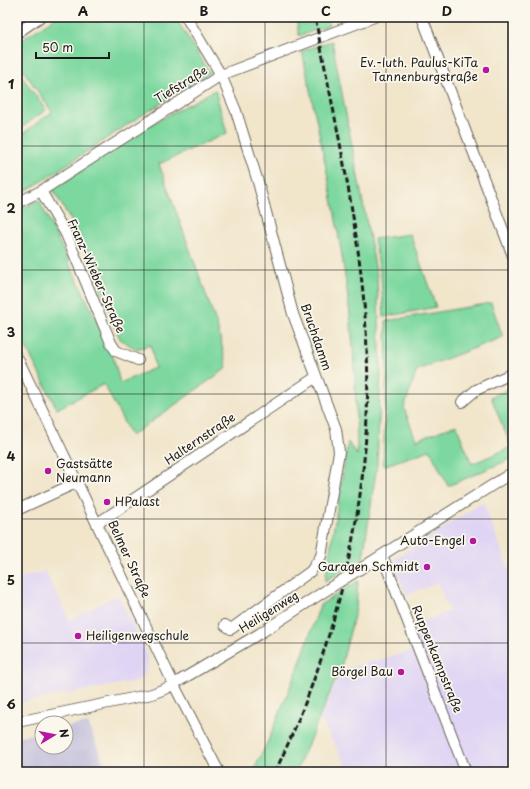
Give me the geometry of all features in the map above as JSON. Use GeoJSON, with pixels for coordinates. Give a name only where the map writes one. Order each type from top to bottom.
{"type":"FeatureCollection","features":[{"type":"Feature","properties":{"kind":"street"},"geometry":{"type":"LineString","coordinates":[[17,33],[40,17]]}},
{"type":"Feature","properties":{"kind":"street","name":"Bruchdamm"},"geometry":{"type":"LineString","coordinates":[[186,17],[221,75],[236,111],[258,182],[293,314],[336,429],[339,452],[321,556],[311,571],[231,629],[225,625]]}},
{"type":"Feature","properties":{"kind":"street","name":"Tiefstraße"},"geometry":{"type":"LineString","coordinates":[[17,203],[41,191],[221,75],[374,17]]}},
{"type":"Feature","properties":{"kind":"street"},"geometry":{"type":"LineString","coordinates":[[422,17],[513,256]]}},
{"type":"Feature","properties":{"kind":"street","name":"Franz-Wieber-Straße"},"geometry":{"type":"LineString","coordinates":[[41,191],[66,234],[111,343],[116,351],[138,360]]}},
{"type":"Feature","properties":{"kind":"street","name":"Belmer Straße"},"geometry":{"type":"LineString","coordinates":[[17,357],[98,523],[174,685],[220,772]]}},
{"type":"Feature","properties":{"kind":"street"},"geometry":{"type":"LineString","coordinates":[[462,402],[476,390],[513,373]]}},
{"type":"Feature","properties":{"kind":"street","name":"Halternstraße"},"geometry":{"type":"LineString","coordinates":[[98,523],[316,377]]}},
{"type":"Feature","properties":{"kind":"street","name":"Heiligenweg"},"geometry":{"type":"LineString","coordinates":[[17,722],[152,694],[174,685],[259,634],[513,472]]}},
{"type":"Feature","properties":{"kind":"street"},"geometry":{"type":"LineString","coordinates":[[17,510],[78,482]]}},
{"type":"Feature","properties":{"kind":"street","name":"Ruppenkampstraße"},"geometry":{"type":"LineString","coordinates":[[382,555],[466,772]]}},
{"type":"Feature","properties":{"kind":"shaded area"},"geometry":{"type":"Polygon","coordinates":[[[483,502],[513,580],[513,772],[350,772],[320,719],[341,670],[411,651],[403,629],[449,611],[438,583],[406,595],[393,560],[483,502]]]}},
{"type":"Feature","properties":{"kind":"shaded area","name":"Heiligenwegschule"},"geometry":{"type":"Polygon","coordinates":[[[45,571],[70,620],[118,595],[146,651],[148,664],[145,674],[137,681],[17,703],[17,579],[45,571]]]}},
{"type":"Feature","properties":{"kind":"shaded area"},"geometry":{"type":"Polygon","coordinates":[[[88,723],[107,772],[17,772],[17,737],[34,734],[34,755],[74,755],[74,726],[88,723]]]}},
{"type":"Feature","properties":{"kind":"green space"},"geometry":{"type":"Polygon","coordinates":[[[56,17],[175,17],[210,73],[136,119],[36,185],[17,195],[17,138],[52,112],[17,61],[17,43],[56,17]]]}},
{"type":"Feature","properties":{"kind":"green space"},"geometry":{"type":"Polygon","coordinates":[[[296,17],[327,17],[329,25],[299,36],[296,17]]]}},
{"type":"Feature","properties":{"kind":"green space"},"geometry":{"type":"Polygon","coordinates":[[[332,41],[377,276],[381,370],[377,465],[363,558],[325,581],[348,442],[357,455],[353,350],[346,282],[329,183],[302,51],[332,41]]]}},
{"type":"Feature","properties":{"kind":"green space"},"geometry":{"type":"Polygon","coordinates":[[[17,70],[46,110],[17,131],[17,70]]]}},
{"type":"Feature","properties":{"kind":"green space"},"geometry":{"type":"Polygon","coordinates":[[[215,90],[227,133],[159,164],[217,325],[227,368],[131,436],[104,384],[57,409],[17,329],[17,211],[39,200],[112,353],[120,383],[155,368],[151,345],[136,349],[120,339],[79,234],[53,190],[141,130],[215,90]]]}},
{"type":"Feature","properties":{"kind":"green space"},"geometry":{"type":"Polygon","coordinates":[[[410,234],[436,307],[384,317],[381,276],[374,239],[410,234]]]}},
{"type":"Feature","properties":{"kind":"green space"},"geometry":{"type":"Polygon","coordinates":[[[491,303],[503,337],[417,370],[404,408],[416,440],[456,425],[472,464],[511,447],[491,397],[513,387],[513,458],[448,486],[430,450],[383,466],[387,370],[386,321],[491,303]]]}},
{"type":"Feature","properties":{"kind":"green space"},"geometry":{"type":"Polygon","coordinates":[[[358,581],[356,608],[341,667],[296,772],[253,772],[268,741],[300,663],[320,605],[358,581]]]}},
{"type":"Feature","properties":{"kind":"railway"},"geometry":{"type":"LineString","coordinates":[[275,772],[317,671],[333,620],[347,567],[357,514],[364,460],[367,406],[367,351],[360,267],[340,141],[315,17]]}},
{"type":"Feature","properties":{"kind":"place","name":"Ev.-luth. Paulus-KiTa Tannenburgstraße"},"geometry":{"type":"Point","coordinates":[486,70]}},
{"type":"Feature","properties":{"kind":"place","name":"Gastsätte Neumann"},"geometry":{"type":"Point","coordinates":[48,471]}},
{"type":"Feature","properties":{"kind":"place","name":"HPalast"},"geometry":{"type":"Point","coordinates":[107,502]}},
{"type":"Feature","properties":{"kind":"place","name":"Auto-Engel"},"geometry":{"type":"Point","coordinates":[473,541]}},
{"type":"Feature","properties":{"kind":"place","name":"Garagen Schmidt"},"geometry":{"type":"Point","coordinates":[427,567]}},
{"type":"Feature","properties":{"kind":"place","name":"Heiligenwegschule"},"geometry":{"type":"Point","coordinates":[78,636]}},
{"type":"Feature","properties":{"kind":"place","name":"Börgel Bau"},"geometry":{"type":"Point","coordinates":[401,672]}}]}
